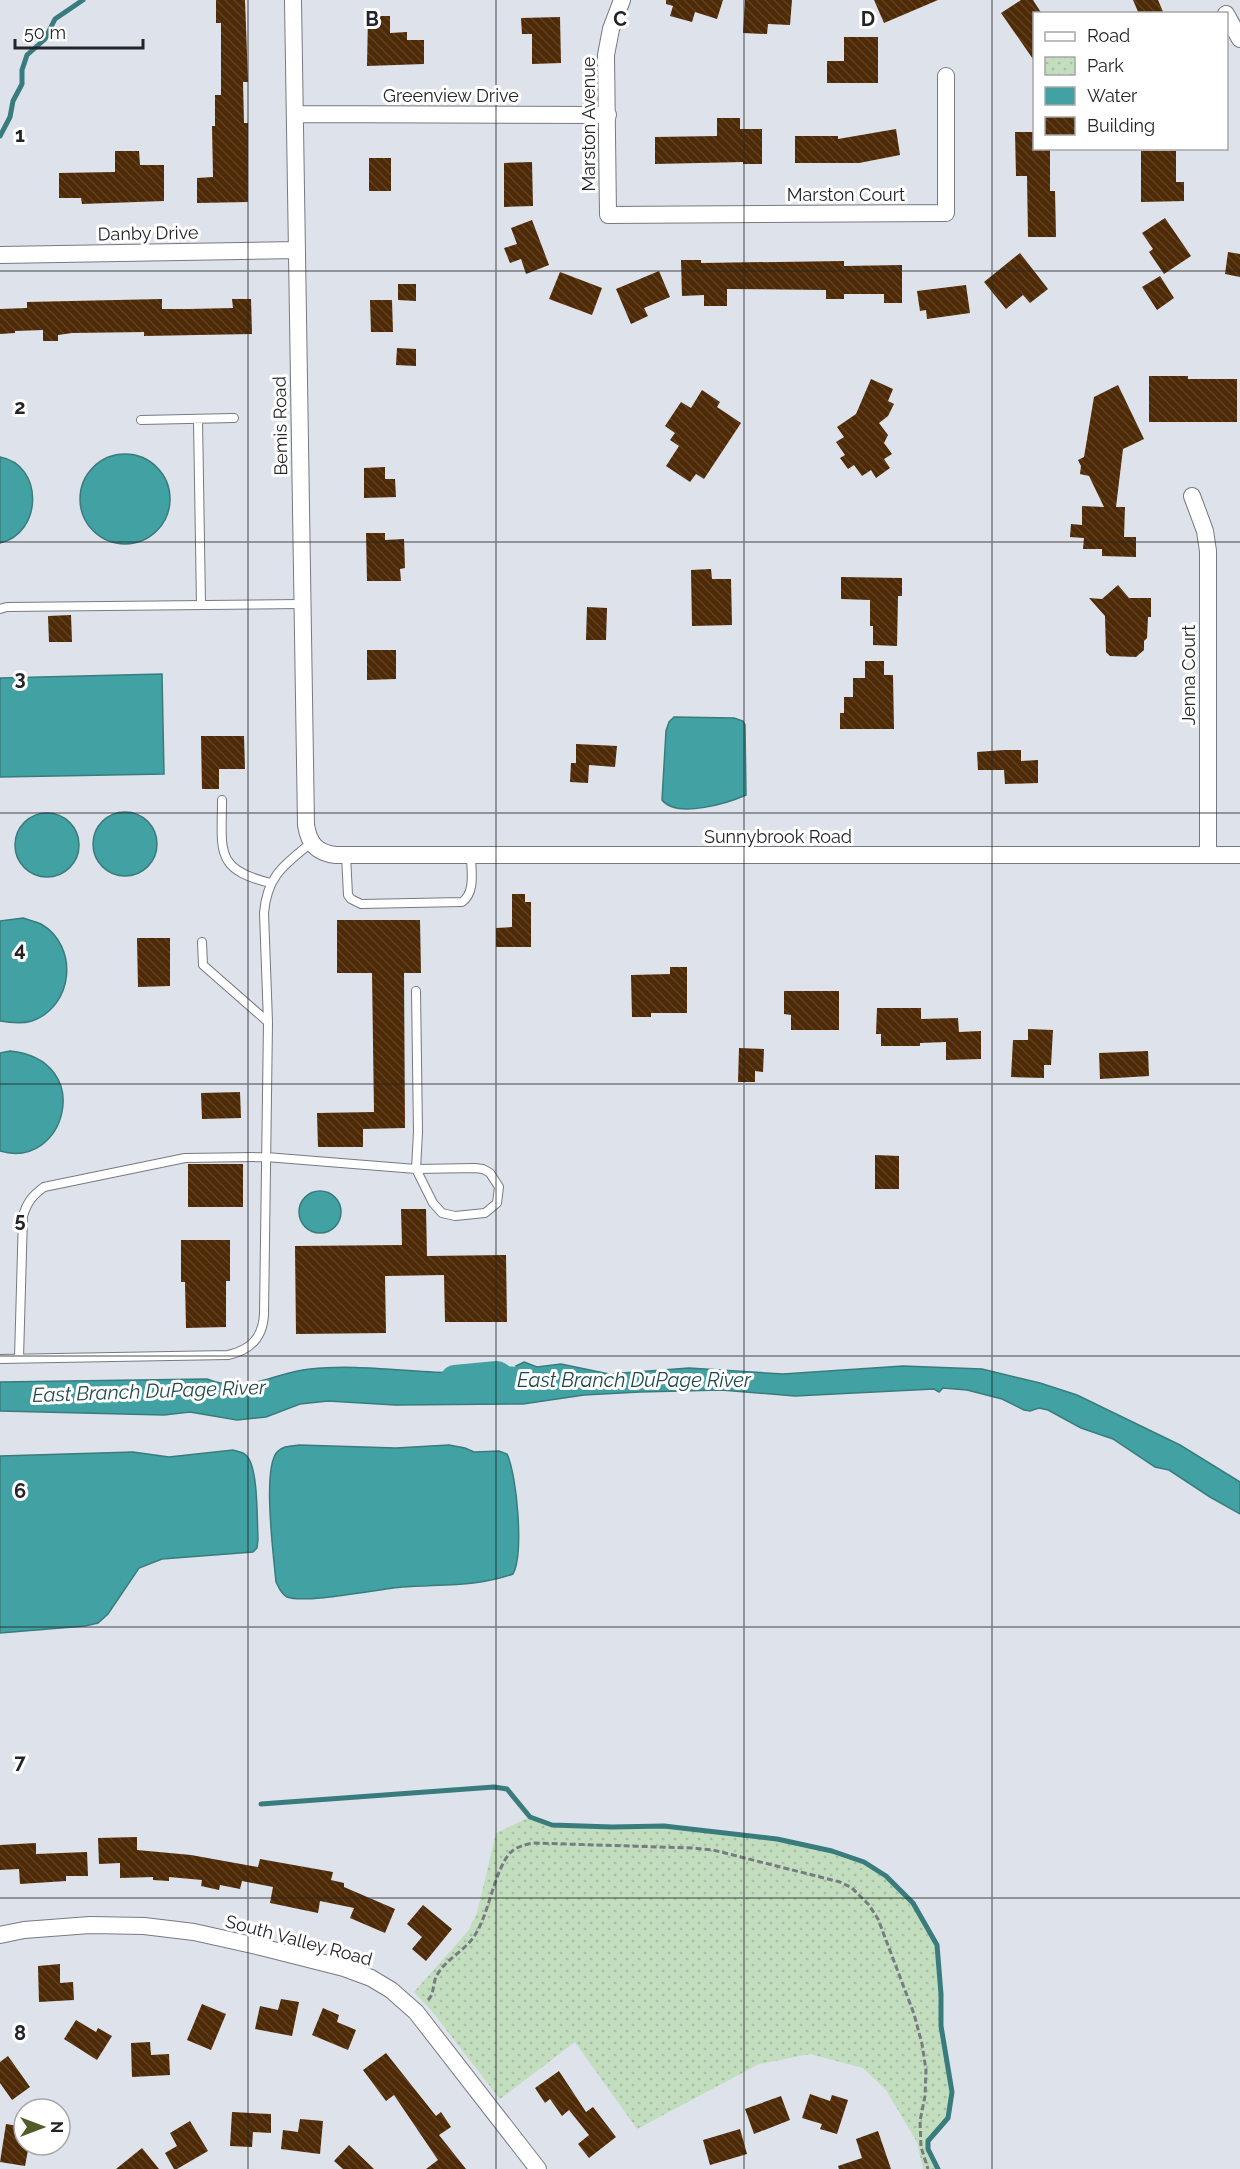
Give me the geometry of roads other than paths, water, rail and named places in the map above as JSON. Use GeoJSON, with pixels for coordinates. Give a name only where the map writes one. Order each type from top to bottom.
{"type":"FeatureCollection","features":[{"type":"Feature","properties":{"kind":"street","name":"Bemis Road"},"geometry":{"type":"LineString","coordinates":[[293,0],[306,825],[314,846]]}},
{"type":"Feature","properties":{"kind":"street","name":"Marston Avenue"},"geometry":{"type":"LineString","coordinates":[[608,215],[606,55],[611,29],[622,0]]}},
{"type":"Feature","properties":{"kind":"street"},"geometry":{"type":"LineString","coordinates":[[1228,18],[1240,39]]}},
{"type":"Feature","properties":{"kind":"street","name":"Marston Court"},"geometry":{"type":"LineString","coordinates":[[608,215],[946,213],[946,76]]}},
{"type":"Feature","properties":{"kind":"street","name":"Greenview Drive"},"geometry":{"type":"LineString","coordinates":[[295,114],[608,115]]}},
{"type":"Feature","properties":{"kind":"street","name":"Danby Drive"},"geometry":{"type":"LineString","coordinates":[[0,255],[297,250]]}},
{"type":"Feature","properties":{"kind":"street","name":"Jenna Court"},"geometry":{"type":"LineString","coordinates":[[1192,496],[1205,531],[1208,551],[1208,855]]}},
{"type":"Feature","properties":{"kind":"street","name":"Sunnybrook Road"},"geometry":{"type":"LineString","coordinates":[[314,846],[327,854],[346,855],[1240,855]]}},
{"type":"Feature","properties":{"kind":"street","name":"South Valley Road"},"geometry":{"type":"LineString","coordinates":[[0,1935],[24,1930],[144,1926],[194,1932],[261,1947],[353,1971],[371,1978],[391,1990],[416,2012],[538,2169]]}},
{"type":"Feature","properties":{"kind":"lane"},"geometry":{"type":"LineString","coordinates":[[141,420],[234,418]]}},
{"type":"Feature","properties":{"kind":"lane"},"geometry":{"type":"LineString","coordinates":[[198,419],[201,605]]}},
{"type":"Feature","properties":{"kind":"lane"},"geometry":{"type":"LineString","coordinates":[[0,609],[7,607],[302,604]]}},
{"type":"Feature","properties":{"kind":"lane"},"geometry":{"type":"LineString","coordinates":[[222,800],[222,842],[224,853],[230,864],[248,878],[271,883]]}},
{"type":"Feature","properties":{"kind":"lane"},"geometry":{"type":"LineString","coordinates":[[0,1359],[228,1355],[240,1353],[251,1347],[259,1337],[263,1326],[268,1022],[265,897],[279,869],[314,846]]}},
{"type":"Feature","properties":{"kind":"lane"},"geometry":{"type":"LineString","coordinates":[[346,855],[348,895],[356,902],[371,904],[462,902],[467,899],[472,889],[471,855]]}},
{"type":"Feature","properties":{"kind":"lane"},"geometry":{"type":"LineString","coordinates":[[202,942],[203,965],[268,1022]]}},
{"type":"Feature","properties":{"kind":"lane"},"geometry":{"type":"LineString","coordinates":[[19,1359],[23,1216],[34,1194],[44,1187],[185,1158],[266,1157],[416,1169],[483,1169],[496,1179],[499,1187],[497,1203],[485,1214],[455,1216],[442,1213],[433,1203],[416,1169],[418,1132],[416,991]]}},
{"type":"Feature","properties":{"kind":"water"},"geometry":{"type":"Polygon","coordinates":[[[125,454],[142,458],[157,467],[166,482],[170,499],[166,516],[157,531],[142,540],[125,544],[108,540],[93,531],[84,516],[80,499],[84,482],[93,467],[108,458],[125,454]]]}},
{"type":"Feature","properties":{"kind":"water"},"geometry":{"type":"Polygon","coordinates":[[[0,457],[14,463],[25,472],[31,485],[33,499],[30,514],[24,526],[14,537],[0,543],[0,457]]]}},
{"type":"Feature","properties":{"kind":"water"},"geometry":{"type":"Polygon","coordinates":[[[162,674],[164,774],[0,777],[0,678],[162,674]]]}},
{"type":"Feature","properties":{"kind":"water"},"geometry":{"type":"Polygon","coordinates":[[[674,717],[734,718],[743,721],[745,725],[746,795],[703,808],[690,809],[669,806],[662,800],[666,731],[669,722],[674,717]]]}},
{"type":"Feature","properties":{"kind":"water"},"geometry":{"type":"Polygon","coordinates":[[[125,812],[137,814],[148,821],[155,832],[157,844],[155,856],[148,867],[137,874],[125,876],[113,874],[102,867],[95,856],[93,844],[95,832],[102,821],[113,814],[125,812]]]}},
{"type":"Feature","properties":{"kind":"water"},"geometry":{"type":"Polygon","coordinates":[[[41,813],[53,813],[70,822],[77,833],[79,845],[77,857],[70,868],[53,877],[41,877],[29,872],[20,863],[15,851],[15,839],[20,827],[29,818],[41,813]]]}},
{"type":"Feature","properties":{"kind":"water"},"geometry":{"type":"Polygon","coordinates":[[[23,918],[41,924],[62,946],[66,960],[63,990],[56,1003],[46,1013],[32,1021],[16,1023],[0,1021],[0,921],[23,918]]]}},
{"type":"Feature","properties":{"kind":"water"},"geometry":{"type":"Polygon","coordinates":[[[10,1051],[37,1059],[54,1073],[62,1092],[62,1112],[55,1131],[41,1145],[23,1153],[0,1151],[0,1053],[10,1051]]]}},
{"type":"Feature","properties":{"kind":"water"},"geometry":{"type":"Polygon","coordinates":[[[320,1191],[335,1197],[341,1212],[335,1227],[320,1233],[305,1227],[299,1212],[305,1197],[320,1191]]]}},
{"type":"Feature","properties":{"kind":"water"},"geometry":{"type":"Polygon","coordinates":[[[524,1362],[537,1367],[561,1364],[609,1374],[689,1368],[783,1374],[903,1366],[982,1369],[1040,1383],[1077,1395],[1180,1445],[1240,1482],[1240,1514],[1169,1470],[1155,1467],[1113,1439],[1081,1428],[1048,1410],[1039,1408],[1024,1410],[1002,1399],[967,1390],[943,1388],[939,1392],[934,1389],[795,1396],[721,1390],[640,1392],[584,1395],[523,1404],[395,1405],[328,1401],[300,1404],[266,1417],[237,1420],[190,1412],[164,1415],[0,1411],[0,1382],[207,1379],[235,1385],[259,1382],[296,1371],[334,1367],[451,1373],[498,1370],[496,1376],[504,1380],[518,1373],[516,1366],[524,1362]]]}},
{"type":"Feature","properties":{"kind":"water"},"geometry":{"type":"Polygon","coordinates":[[[299,1445],[396,1448],[449,1445],[474,1452],[499,1451],[507,1454],[514,1479],[519,1532],[513,1574],[472,1583],[402,1587],[309,1599],[287,1597],[276,1582],[270,1515],[270,1476],[277,1452],[284,1447],[299,1445]]]}},
{"type":"Feature","properties":{"kind":"water"},"geometry":{"type":"Polygon","coordinates":[[[233,1450],[247,1457],[254,1475],[258,1539],[257,1548],[253,1552],[162,1559],[139,1568],[108,1614],[98,1623],[0,1633],[0,1456],[133,1452],[169,1457],[233,1450]]]}},
{"type":"Feature","properties":{"kind":"waterway"},"geometry":{"type":"LineString","coordinates":[[0,136],[10,117],[13,101],[22,84],[22,70],[27,55],[45,39],[55,19],[83,0]]}},
{"type":"Feature","properties":{"kind":"waterway","name":"East Branch DuPage River"},"geometry":{"type":"LineString","coordinates":[[455,1380],[497,1376],[504,1381],[543,1384]]}},
{"type":"Feature","properties":{"kind":"waterway"},"geometry":{"type":"LineString","coordinates":[[261,1804],[494,1787],[507,1789],[530,1817],[552,1825],[664,1826],[777,1839],[832,1851],[864,1862],[886,1876],[913,1903],[937,1945],[941,2026],[952,2092],[948,2118],[928,2141],[928,2149],[938,2169]]}}]}
